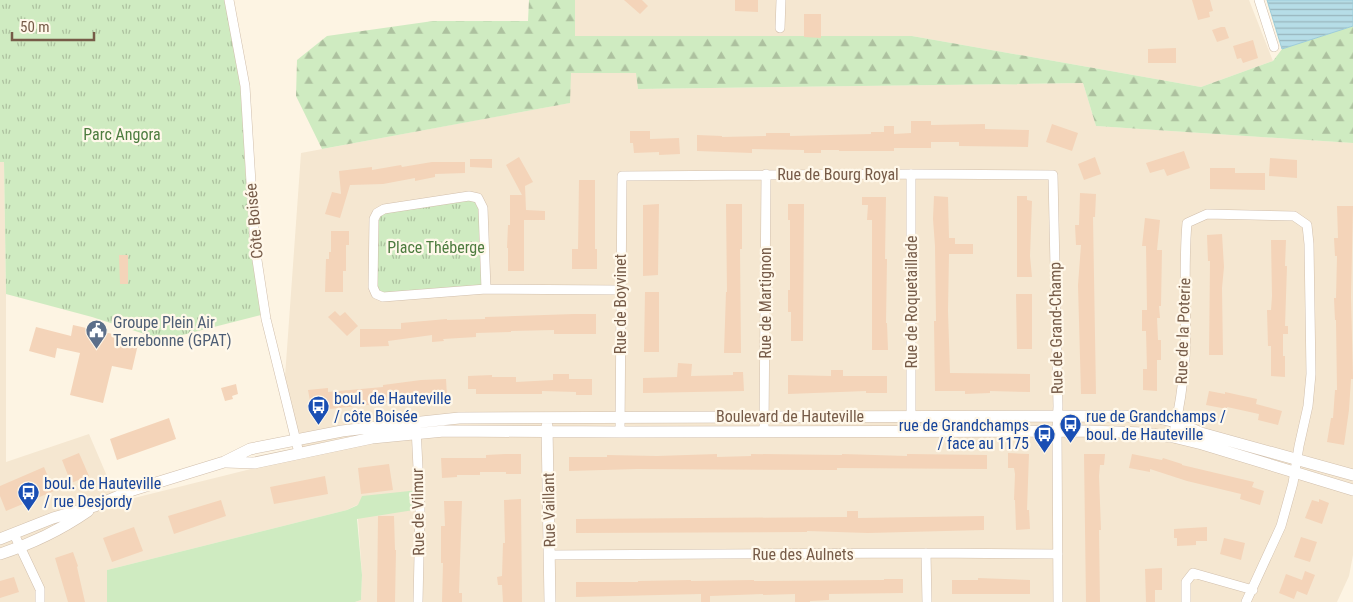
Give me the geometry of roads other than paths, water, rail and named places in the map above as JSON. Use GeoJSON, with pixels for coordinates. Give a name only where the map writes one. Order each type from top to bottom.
{"type":"FeatureCollection","features":[{"type":"Feature","properties":{"kind":"street","name":"Côte Boisée"},"geometry":{"type":"LineString","coordinates":[[229,0],[245,86],[255,247],[269,332],[299,453]]}},
{"type":"Feature","properties":{"kind":"street"},"geometry":{"type":"LineString","coordinates":[[780,28],[781,0]]}},
{"type":"Feature","properties":{"kind":"street"},"geometry":{"type":"LineString","coordinates":[[1259,0],[1274,47]]}},
{"type":"Feature","properties":{"kind":"street","name":"Rue de Bourg Royal"},"geometry":{"type":"LineString","coordinates":[[622,176],[766,174],[1053,175]]}},
{"type":"Feature","properties":{"kind":"street","name":"Rue de Martignon"},"geometry":{"type":"LineString","coordinates":[[764,431],[766,174]]}},
{"type":"Feature","properties":{"kind":"street","name":"Rue de Roquetaillade"},"geometry":{"type":"LineString","coordinates":[[911,174],[911,431]]}},
{"type":"Feature","properties":{"kind":"street","name":"Rue de Grand-Champ"},"geometry":{"type":"LineString","coordinates":[[1053,175],[1058,602]]}},
{"type":"Feature","properties":{"kind":"street","name":"Rue de Boyvinet"},"geometry":{"type":"LineString","coordinates":[[620,432],[622,176]]}},
{"type":"Feature","properties":{"kind":"street"},"geometry":{"type":"LineString","coordinates":[[486,289],[483,208],[478,198],[469,196],[384,209],[377,213],[374,219],[373,287],[376,294],[383,297],[486,289],[620,290]]}},
{"type":"Feature","properties":{"kind":"street","name":"Rue de la Poterie"},"geometry":{"type":"LineString","coordinates":[[1173,437],[1184,374],[1185,244],[1187,223],[1207,214],[1294,216],[1307,225],[1309,244],[1311,383],[1297,460]]}},
{"type":"Feature","properties":{"kind":"street","name":"Boulevard de Hauteville"},"geometry":{"type":"LineString","coordinates":[[224,462],[254,463],[459,418],[1057,415],[1159,418],[1176,422],[1202,433],[1353,475]]}},
{"type":"Feature","properties":{"kind":"street","name":"Rue Vaillant"},"geometry":{"type":"LineString","coordinates":[[547,418],[550,602]]}},
{"type":"Feature","properties":{"kind":"street","name":"Boulevard de Hauteville"},"geometry":{"type":"LineString","coordinates":[[0,539],[53,518],[95,506],[133,490],[224,462],[250,449],[342,431],[416,427],[444,431],[548,432],[1057,430],[1144,433],[1202,444],[1353,490]]}},
{"type":"Feature","properties":{"kind":"street","name":"Rue de Vilmur"},"geometry":{"type":"LineString","coordinates":[[416,427],[420,509],[418,602]]}},
{"type":"Feature","properties":{"kind":"street"},"geometry":{"type":"LineString","coordinates":[[1246,602],[1281,526],[1297,460]]}},
{"type":"Feature","properties":{"kind":"street","name":"Boulevard de Hauteville"},"geometry":{"type":"LineString","coordinates":[[0,554],[70,523],[95,506]]}},
{"type":"Feature","properties":{"kind":"street"},"geometry":{"type":"LineString","coordinates":[[14,534],[40,589],[40,602]]}},
{"type":"Feature","properties":{"kind":"street"},"geometry":{"type":"LineString","coordinates":[[926,553],[926,602]]}},
{"type":"Feature","properties":{"kind":"street","name":"Rue des Aulnets"},"geometry":{"type":"LineString","coordinates":[[549,555],[1058,554]]}},
{"type":"Feature","properties":{"kind":"street"},"geometry":{"type":"LineString","coordinates":[[1186,602],[1186,582],[1193,573],[1253,590]]}},
{"type":"Feature","properties":{"kind":"water"},"geometry":{"type":"Polygon","coordinates":[[[1267,0],[1353,0],[1353,26],[1282,49],[1267,0]]]}},
{"type":"Feature","properties":{"kind":"place","name":"Groupe Plein Air Terrebonne (GPAT)"},"geometry":{"type":"Point","coordinates":[97,350]}},
{"type":"Feature","properties":{"kind":"place","name":"boul. de Hauteville / côte Boisée"},"geometry":{"type":"Point","coordinates":[318,426]}},
{"type":"Feature","properties":{"kind":"place","name":"rue de Grandchamps / boul. de Hauteville"},"geometry":{"type":"Point","coordinates":[1070,444]}},
{"type":"Feature","properties":{"kind":"place","name":"rue de Grandchamps / face au 1175"},"geometry":{"type":"Point","coordinates":[1045,453]}},
{"type":"Feature","properties":{"kind":"place","name":"boul. de Hauteville / rue Desjordy"},"geometry":{"type":"Point","coordinates":[28,511]}},
{"type":"Feature","properties":{"kind":"park label","name":"Parc Angora"},"geometry":{"type":"Point","coordinates":[122,134]}},
{"type":"Feature","properties":{"kind":"park label","name":"Place Théberge"},"geometry":{"type":"Point","coordinates":[436,247]}}]}
